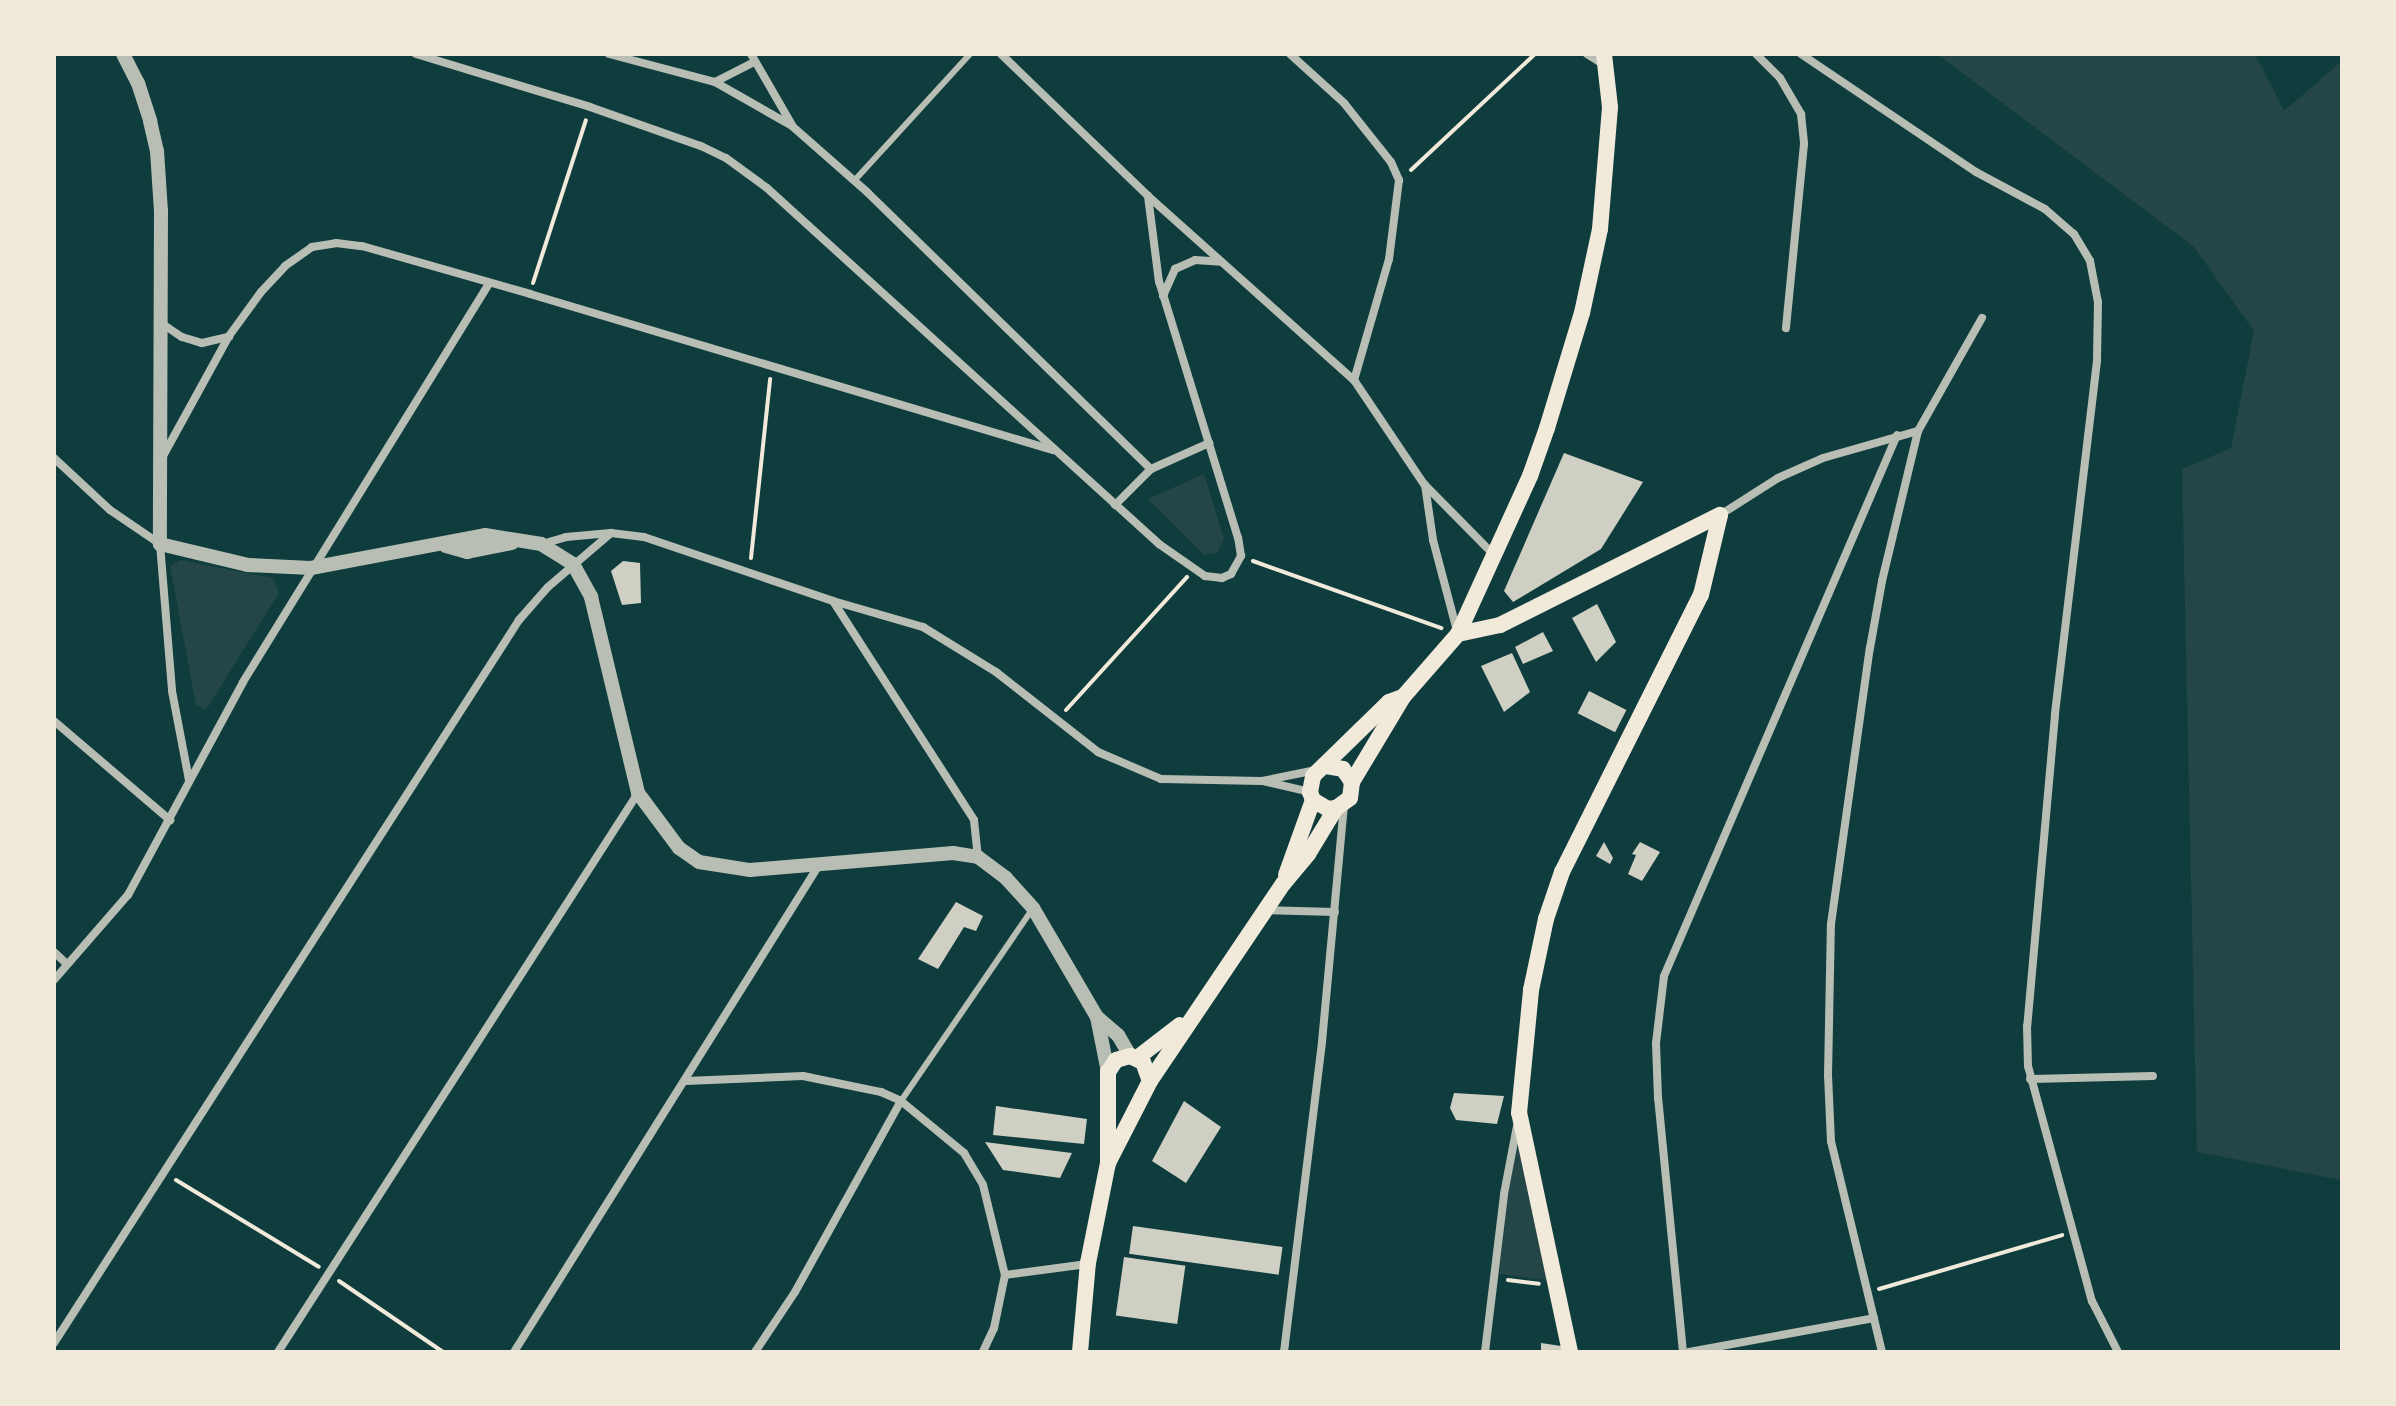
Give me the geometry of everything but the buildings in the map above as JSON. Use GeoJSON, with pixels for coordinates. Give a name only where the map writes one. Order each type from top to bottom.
{"type":"FeatureCollection","features":[{"type":"Feature","properties":{"kind":"main road"},"geometry":{"type":"LineString","coordinates":[[1352,782],[1403,697],[1458,634],[1530,476],[1547,428],[1593,268],[1610,107],[1605,60]]}},
{"type":"Feature","properties":{"kind":"main road"},"geometry":{"type":"LineString","coordinates":[[1458,634],[1500,625],[1720,515]]}},
{"type":"Feature","properties":{"kind":"main road"},"geometry":{"type":"LineString","coordinates":[[1570,1352],[1519,1113],[1531,990],[1558,882],[1701,595],[1714,552],[1720,515]]}},
{"type":"Feature","properties":{"kind":"main road"},"geometry":{"type":"LineString","coordinates":[[1283,884],[1312,796],[1310,784],[1322,768],[1389,702],[1403,697]]}},
{"type":"Feature","properties":{"kind":"main road"},"geometry":{"type":"LineString","coordinates":[[1108,1163],[1146,1087],[1283,884],[1353,791],[1352,782],[1343,769],[1322,768]]}},
{"type":"Feature","properties":{"kind":"main road"},"geometry":{"type":"LineString","coordinates":[[1312,796],[1328,809],[1340,806]]}},
{"type":"Feature","properties":{"kind":"main road"},"geometry":{"type":"LineString","coordinates":[[1080,1352],[1088,1263],[1108,1163],[1108,1079],[1116,1060],[1134,1057],[1194,1015]]}},
{"type":"Feature","properties":{"kind":"main road"},"geometry":{"type":"LineString","coordinates":[[1134,1057],[1147,1068],[1146,1087]]}},
{"type":"Feature","properties":{"kind":"main road"},"geometry":{"type":"LineString","coordinates":[[1108,1079],[1124,1099],[1146,1087]]}},
{"type":"Feature","properties":{"kind":"street"},"geometry":{"type":"LineString","coordinates":[[123,54],[138,83],[157,151],[161,211],[163,457],[160,544],[172,691],[189,780]]}},
{"type":"Feature","properties":{"kind":"street"},"geometry":{"type":"LineString","coordinates":[[416,54],[590,107],[701,146],[767,188],[1115,505],[1194,570],[1205,576],[1222,578],[1231,574],[1241,556],[1163,297],[1148,196]]}},
{"type":"Feature","properties":{"kind":"street"},"geometry":{"type":"LineString","coordinates":[[609,54],[715,82],[792,126],[854,181],[1151,469]]}},
{"type":"Feature","properties":{"kind":"street"},"geometry":{"type":"LineString","coordinates":[[1001,54],[1148,196],[1354,380],[1424,484],[1493,554]]}},
{"type":"Feature","properties":{"kind":"street"},"geometry":{"type":"LineString","coordinates":[[1290,54],[1344,103],[1391,162],[1399,180],[1389,259],[1354,380]]}},
{"type":"Feature","properties":{"kind":"street"},"geometry":{"type":"LineString","coordinates":[[1587,54],[1605,60]]}},
{"type":"Feature","properties":{"kind":"street"},"geometry":{"type":"LineString","coordinates":[[1756,54],[1780,78],[1801,114],[1804,144],[1786,328]]}},
{"type":"Feature","properties":{"kind":"street"},"geometry":{"type":"LineString","coordinates":[[1801,54],[1976,172],[2045,209],[2074,234],[2090,261],[2098,302],[2097,361],[2055,715],[2027,1026],[2030,1079],[2072,1232],[2092,1301],[2118,1352]]}},
{"type":"Feature","properties":{"kind":"street"},"geometry":{"type":"LineString","coordinates":[[715,82],[752,58],[792,126]]}},
{"type":"Feature","properties":{"kind":"street"},"geometry":{"type":"LineString","coordinates":[[163,457],[229,336],[261,292],[285,266],[312,247],[336,243],[362,246],[530,294],[1055,450]]}},
{"type":"Feature","properties":{"kind":"street"},"geometry":{"type":"LineString","coordinates":[[1163,297],[1175,269],[1195,260],[1222,262]]}},
{"type":"Feature","properties":{"kind":"street"},"geometry":{"type":"LineString","coordinates":[[55,976],[128,895],[189,780],[311,568],[489,283]]}},
{"type":"Feature","properties":{"kind":"street"},"geometry":{"type":"LineString","coordinates":[[1882,1352],[1831,1141],[1828,1076],[1831,924],[1870,648],[1882,581],[1918,431],[1982,318]]}},
{"type":"Feature","properties":{"kind":"street"},"geometry":{"type":"LineString","coordinates":[[160,322],[182,337],[202,343],[229,336]]}},
{"type":"Feature","properties":{"kind":"street"},"geometry":{"type":"LineString","coordinates":[[1720,515],[1778,478],[1811,463],[1918,431]]}},
{"type":"Feature","properties":{"kind":"street"},"geometry":{"type":"LineString","coordinates":[[1874,1318],[1686,1352],[1658,1098],[1656,1043],[1664,976],[1897,435]]}},
{"type":"Feature","properties":{"kind":"street"},"geometry":{"type":"LineString","coordinates":[[1115,505],[1151,469],[1209,443]]}},
{"type":"Feature","properties":{"kind":"street"},"geometry":{"type":"LineString","coordinates":[[54,458],[110,510],[160,544],[248,565],[311,568],[485,535],[541,544],[573,564],[591,597],[616,689],[638,793],[669,840],[699,862],[750,870],[953,853],[978,857],[1005,877],[1033,908],[1097,1017],[1118,1035],[1134,1057]]}},
{"type":"Feature","properties":{"kind":"street"},"geometry":{"type":"LineString","coordinates":[[1424,484],[1433,540],[1458,634]]}},
{"type":"Feature","properties":{"kind":"street"},"geometry":{"type":"LineString","coordinates":[[541,544],[566,537],[611,533],[644,537],[833,601],[911,622],[956,645],[996,672],[1055,722],[1098,752],[1161,779],[1262,781],[1322,768]]}},
{"type":"Feature","properties":{"kind":"street"},"geometry":{"type":"LineString","coordinates":[[54,1343],[519,620],[573,564],[611,533]]}},
{"type":"Feature","properties":{"kind":"street"},"geometry":{"type":"LineString","coordinates":[[833,601],[974,820],[978,857]]}},
{"type":"Feature","properties":{"kind":"street"},"geometry":{"type":"LineString","coordinates":[[54,721],[170,820]]}},
{"type":"Feature","properties":{"kind":"street"},"geometry":{"type":"LineString","coordinates":[[1262,781],[1312,796]]}},
{"type":"Feature","properties":{"kind":"street"},"geometry":{"type":"LineString","coordinates":[[278,1352],[638,793]]}},
{"type":"Feature","properties":{"kind":"street"},"geometry":{"type":"LineString","coordinates":[[1284,1352],[1335,912],[1340,806]]}},
{"type":"Feature","properties":{"kind":"street"},"geometry":{"type":"LineString","coordinates":[[514,1352],[820,864]]}},
{"type":"Feature","properties":{"kind":"street"},"geometry":{"type":"LineString","coordinates":[[1265,910],[1335,912]]}},
{"type":"Feature","properties":{"kind":"street"},"geometry":{"type":"LineString","coordinates":[[54,952],[66,963]]}},
{"type":"Feature","properties":{"kind":"street"},"geometry":{"type":"LineString","coordinates":[[1097,1017],[1108,1079]]}},
{"type":"Feature","properties":{"kind":"street"},"geometry":{"type":"LineString","coordinates":[[686,1081],[803,1076],[881,1092],[901,1101],[964,1153],[976,1169],[1005,1275],[994,1328],[983,1352]]}},
{"type":"Feature","properties":{"kind":"street"},"geometry":{"type":"LineString","coordinates":[[2030,1079],[2153,1076]]}},
{"type":"Feature","properties":{"kind":"street"},"geometry":{"type":"LineString","coordinates":[[755,1352],[795,1292],[901,1101]]}},
{"type":"Feature","properties":{"kind":"street"},"geometry":{"type":"LineString","coordinates":[[1485,1352],[1519,1113]]}},
{"type":"Feature","properties":{"kind":"street"},"geometry":{"type":"LineString","coordinates":[[1005,1275],[1088,1263]]}},
{"type":"Feature","properties":{"kind":"lane"},"geometry":{"type":"LineString","coordinates":[[854,181],[970,54]]}},
{"type":"Feature","properties":{"kind":"lane"},"geometry":{"type":"LineString","coordinates":[[901,1101],[1033,908]]}},
{"type":"Feature","properties":{"kind":"path"},"geometry":{"type":"LineString","coordinates":[[1399,180],[1535,54]]}},
{"type":"Feature","properties":{"kind":"path"},"geometry":{"type":"LineString","coordinates":[[530,294],[590,107]]}},
{"type":"Feature","properties":{"kind":"path"},"geometry":{"type":"LineString","coordinates":[[749,571],[772,365]]}},
{"type":"Feature","properties":{"kind":"path"},"geometry":{"type":"LineString","coordinates":[[1241,556],[1458,634]]}},
{"type":"Feature","properties":{"kind":"path"},"geometry":{"type":"LineString","coordinates":[[1055,722],[1194,570]]}},
{"type":"Feature","properties":{"kind":"path"},"geometry":{"type":"LineString","coordinates":[[163,1172],[330,1274],[443,1352]]}},
{"type":"Feature","properties":{"kind":"path"},"geometry":{"type":"LineString","coordinates":[[1868,1293],[2072,1232]]}},
{"type":"Feature","properties":{"kind":"path"},"geometry":{"type":"LineString","coordinates":[[1494,1277],[1556,1287]]}},
{"type":"Feature","properties":{"kind":"shaded area"},"geometry":{"type":"Polygon","coordinates":[[[1937,54],[2255,54],[2284,111],[2342,61],[2342,1180],[2197,1152],[2182,469],[2231,448],[2254,331],[2194,247],[1937,54]]]}},
{"type":"Feature","properties":{"kind":"shaded area"},"geometry":{"type":"Polygon","coordinates":[[[1204,474],[1224,539],[1217,553],[1204,555],[1148,499],[1204,474]]]}},
{"type":"Feature","properties":{"kind":"shaded area"},"geometry":{"type":"Polygon","coordinates":[[[180,560],[273,578],[279,593],[206,710],[196,705],[170,566],[180,560]]]}},
{"type":"Feature","properties":{"kind":"shaded area"},"geometry":{"type":"Polygon","coordinates":[[[1517,1125],[1552,1281],[1499,1274],[1517,1125]]]}}]}
